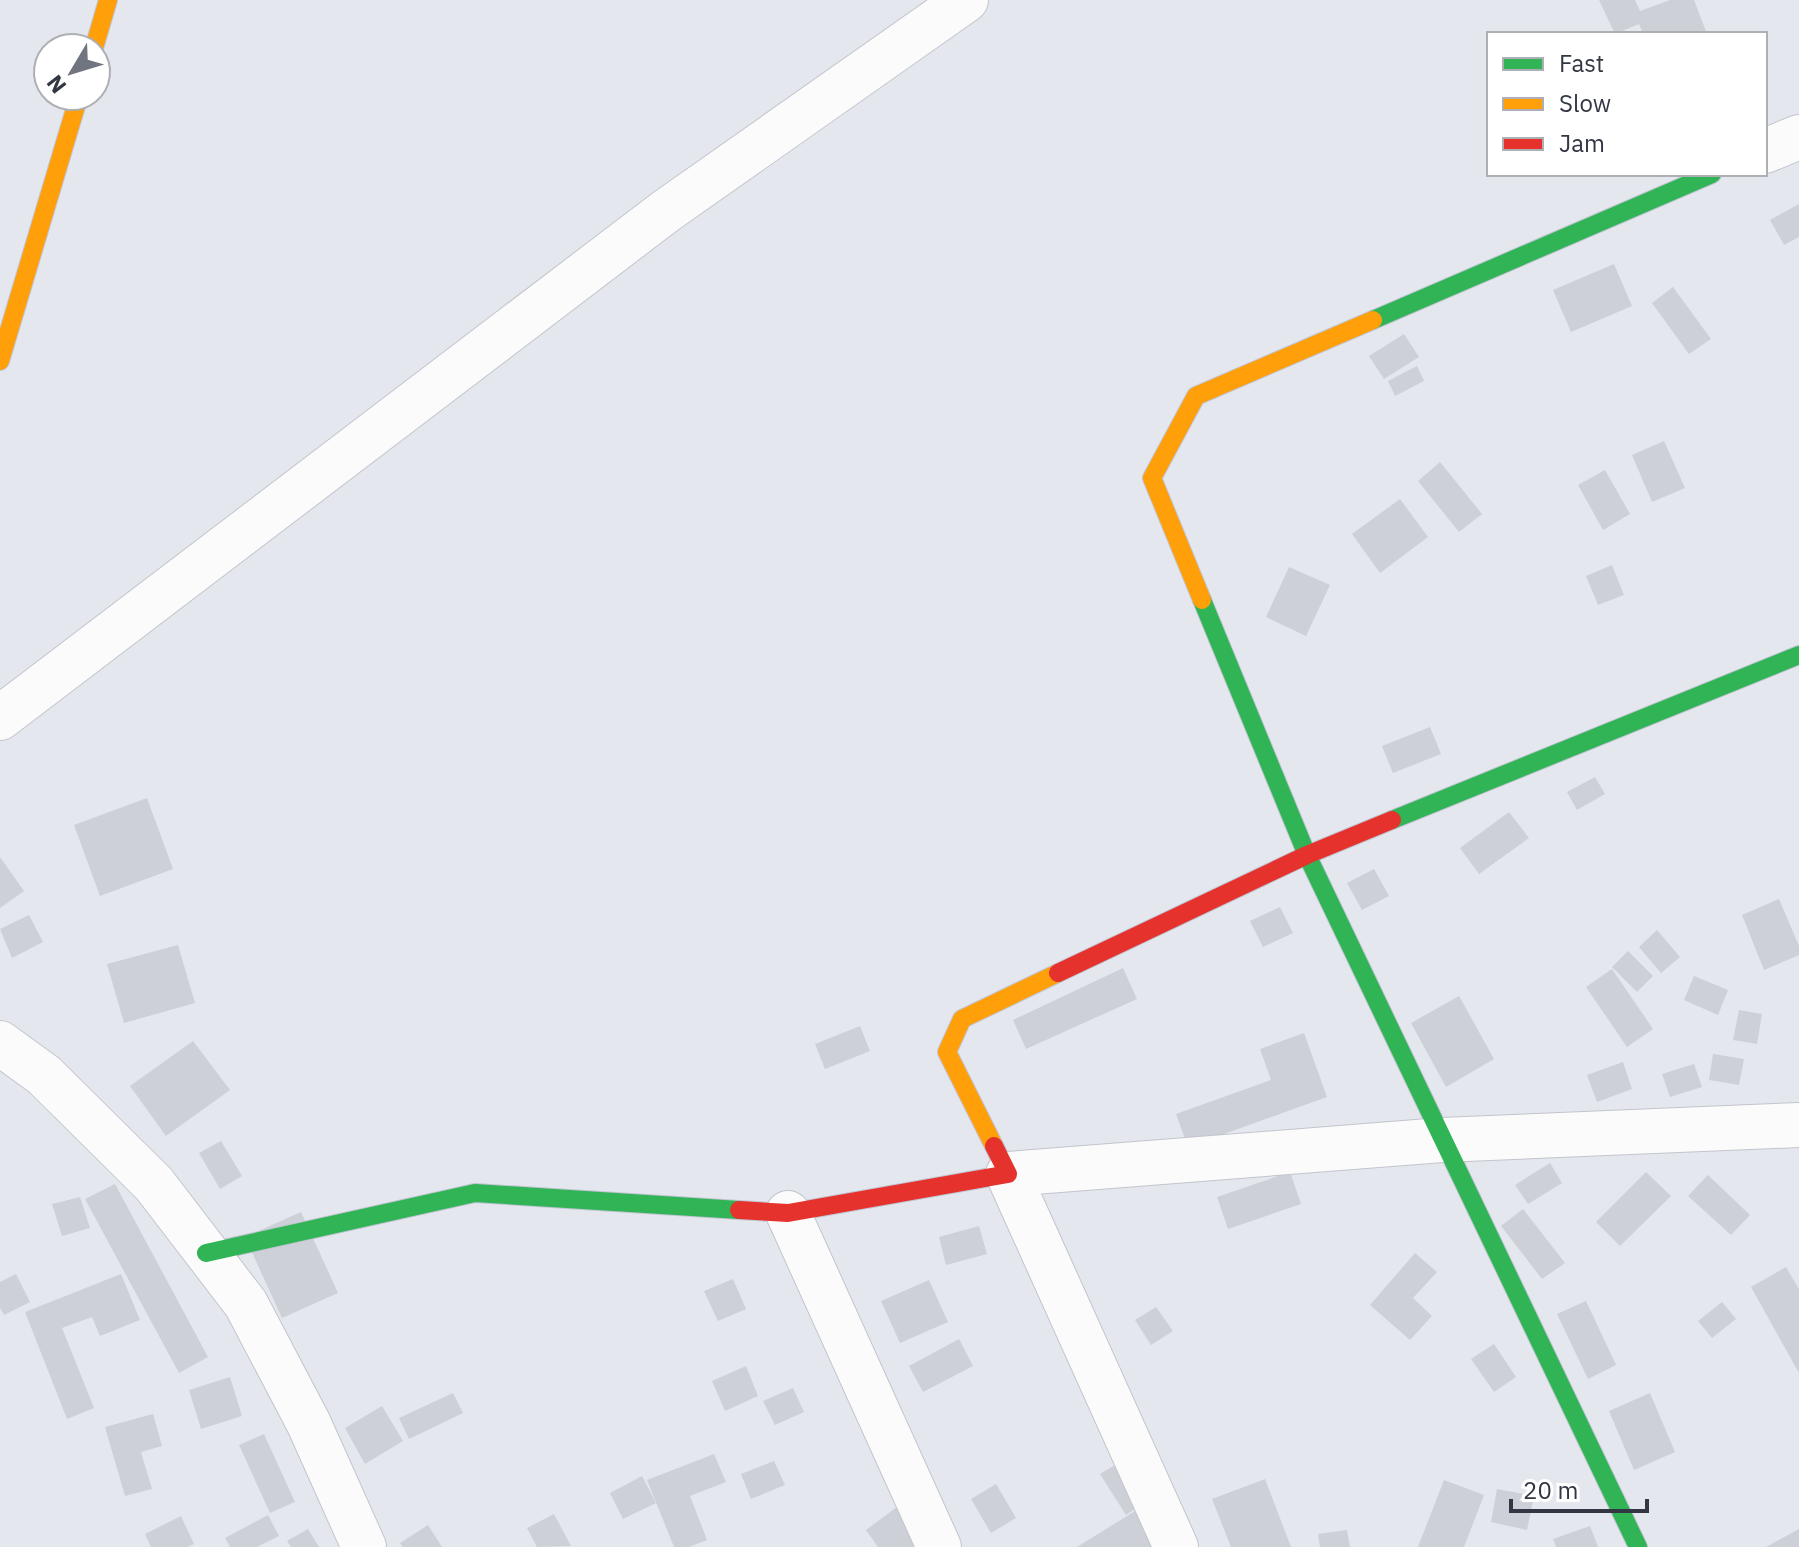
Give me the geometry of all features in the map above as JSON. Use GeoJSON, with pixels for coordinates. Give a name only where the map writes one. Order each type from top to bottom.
{"type":"FeatureCollection","features":[{"type":"Feature","properties":{"kind":"street"},"geometry":{"type":"LineString","coordinates":[[99,32],[108,0]]}},
{"type":"Feature","properties":{"kind":"street"},"geometry":{"type":"LineString","coordinates":[[0,718],[666,211],[966,0]]}},
{"type":"Feature","properties":{"kind":"street"},"geometry":{"type":"LineString","coordinates":[[0,361],[74,112]]}},
{"type":"Feature","properties":{"kind":"street"},"geometry":{"type":"LineString","coordinates":[[1767,150],[1799,137]]}},
{"type":"Feature","properties":{"kind":"street"},"geometry":{"type":"LineString","coordinates":[[1638,1547],[1307,855],[1152,478],[1196,396],[1707,176]]}},
{"type":"Feature","properties":{"kind":"street"},"geometry":{"type":"LineString","coordinates":[[1176,1547],[1008,1174],[947,1052],[962,1019],[1307,855],[1799,655]]}},
{"type":"Feature","properties":{"kind":"street"},"geometry":{"type":"LineString","coordinates":[[0,1043],[44,1075],[154,1184],[246,1304],[309,1424],[364,1547]]}},
{"type":"Feature","properties":{"kind":"street"},"geometry":{"type":"LineString","coordinates":[[206,1253],[475,1193],[788,1213],[1008,1174],[1442,1140],[1799,1125]]}},
{"type":"Feature","properties":{"kind":"street"},"geometry":{"type":"LineString","coordinates":[[788,1213],[939,1547]]}},
{"type":"Feature","properties":{"kind":"building"},"geometry":{"type":"Polygon","coordinates":[[[1599,0],[1635,0],[1640,11],[1670,0],[1694,0],[1706,32],[1642,32],[1639,24],[1614,32],[1599,0]]]}},
{"type":"Feature","properties":{"kind":"building"},"geometry":{"type":"Polygon","coordinates":[[[1799,204],[1799,237],[1784,245],[1770,220],[1799,204]]]}},
{"type":"Feature","properties":{"kind":"building"},"geometry":{"type":"Polygon","coordinates":[[[1614,264],[1632,306],[1571,332],[1553,290],[1614,264]]]}},
{"type":"Feature","properties":{"kind":"building"},"geometry":{"type":"Polygon","coordinates":[[[1673,287],[1711,339],[1689,354],[1652,303],[1673,287]]]}},
{"type":"Feature","properties":{"kind":"building"},"geometry":{"type":"Polygon","coordinates":[[[1404,334],[1419,357],[1384,379],[1369,356],[1404,334]]]}},
{"type":"Feature","properties":{"kind":"building"},"geometry":{"type":"Polygon","coordinates":[[[1417,366],[1424,381],[1395,396],[1388,381],[1417,366]]]}},
{"type":"Feature","properties":{"kind":"building"},"geometry":{"type":"Polygon","coordinates":[[[1664,441],[1685,488],[1652,502],[1632,455],[1664,441]]]}},
{"type":"Feature","properties":{"kind":"building"},"geometry":{"type":"Polygon","coordinates":[[[1440,462],[1482,514],[1459,532],[1418,481],[1440,462]]]}},
{"type":"Feature","properties":{"kind":"building"},"geometry":{"type":"Polygon","coordinates":[[[1605,470],[1630,514],[1603,530],[1578,485],[1605,470]]]}},
{"type":"Feature","properties":{"kind":"building"},"geometry":{"type":"Polygon","coordinates":[[[1400,499],[1428,537],[1380,573],[1352,534],[1400,499]]]}},
{"type":"Feature","properties":{"kind":"building"},"geometry":{"type":"Polygon","coordinates":[[[1612,565],[1624,595],[1598,605],[1586,576],[1612,565]]]}},
{"type":"Feature","properties":{"kind":"building"},"geometry":{"type":"Polygon","coordinates":[[[1289,567],[1330,585],[1306,636],[1266,617],[1289,567]]]}},
{"type":"Feature","properties":{"kind":"building"},"geometry":{"type":"Polygon","coordinates":[[[1430,727],[1441,754],[1393,773],[1382,746],[1430,727]]]}},
{"type":"Feature","properties":{"kind":"building"},"geometry":{"type":"Polygon","coordinates":[[[1595,777],[1605,794],[1577,810],[1567,792],[1595,777]]]}},
{"type":"Feature","properties":{"kind":"building"},"geometry":{"type":"Polygon","coordinates":[[[147,798],[173,869],[100,896],[74,825],[147,798]]]}},
{"type":"Feature","properties":{"kind":"building"},"geometry":{"type":"Polygon","coordinates":[[[1509,812],[1529,838],[1479,874],[1460,848],[1509,812]]]}},
{"type":"Feature","properties":{"kind":"building"},"geometry":{"type":"Polygon","coordinates":[[[0,857],[24,891],[0,908],[0,857]]]}},
{"type":"Feature","properties":{"kind":"building"},"geometry":{"type":"Polygon","coordinates":[[[1374,869],[1389,896],[1362,910],[1347,883],[1374,869]]]}},
{"type":"Feature","properties":{"kind":"building"},"geometry":{"type":"Polygon","coordinates":[[[1779,899],[1799,946],[1799,955],[1764,970],[1742,915],[1779,899]]]}},
{"type":"Feature","properties":{"kind":"building"},"geometry":{"type":"Polygon","coordinates":[[[1280,907],[1293,933],[1263,947],[1250,921],[1280,907]]]}},
{"type":"Feature","properties":{"kind":"building"},"geometry":{"type":"Polygon","coordinates":[[[29,915],[43,942],[12,958],[0,929],[29,915]]]}},
{"type":"Feature","properties":{"kind":"building"},"geometry":{"type":"Polygon","coordinates":[[[1657,930],[1680,957],[1661,973],[1639,947],[1657,930]]]}},
{"type":"Feature","properties":{"kind":"building"},"geometry":{"type":"Polygon","coordinates":[[[178,945],[195,1003],[124,1023],[107,964],[178,945]]]}},
{"type":"Feature","properties":{"kind":"building"},"geometry":{"type":"Polygon","coordinates":[[[1628,951],[1653,976],[1637,992],[1612,967],[1628,951]]]}},
{"type":"Feature","properties":{"kind":"building"},"geometry":{"type":"Polygon","coordinates":[[[1123,968],[1137,999],[1026,1049],[1013,1020],[1123,968]]]}},
{"type":"Feature","properties":{"kind":"building"},"geometry":{"type":"Polygon","coordinates":[[[1612,969],[1653,1029],[1627,1047],[1586,987],[1612,969]]]}},
{"type":"Feature","properties":{"kind":"building"},"geometry":{"type":"Polygon","coordinates":[[[1694,976],[1728,990],[1718,1015],[1684,1000],[1694,976]]]}},
{"type":"Feature","properties":{"kind":"building"},"geometry":{"type":"Polygon","coordinates":[[[1459,996],[1494,1059],[1446,1087],[1411,1023],[1459,996]]]}},
{"type":"Feature","properties":{"kind":"building"},"geometry":{"type":"Polygon","coordinates":[[[1739,1010],[1762,1014],[1757,1044],[1733,1040],[1739,1010]]]}},
{"type":"Feature","properties":{"kind":"building"},"geometry":{"type":"Polygon","coordinates":[[[860,1026],[870,1051],[825,1069],[815,1044],[860,1026]]]}},
{"type":"Feature","properties":{"kind":"building"},"geometry":{"type":"Polygon","coordinates":[[[1304,1033],[1327,1097],[1188,1147],[1176,1114],[1271,1080],[1260,1049],[1304,1033]]]}},
{"type":"Feature","properties":{"kind":"building"},"geometry":{"type":"Polygon","coordinates":[[[193,1041],[230,1090],[166,1136],[130,1086],[193,1041]]]}},
{"type":"Feature","properties":{"kind":"building"},"geometry":{"type":"Polygon","coordinates":[[[1713,1054],[1744,1059],[1739,1085],[1709,1080],[1713,1054]]]}},
{"type":"Feature","properties":{"kind":"building"},"geometry":{"type":"Polygon","coordinates":[[[1623,1062],[1632,1089],[1597,1102],[1587,1075],[1623,1062]]]}},
{"type":"Feature","properties":{"kind":"building"},"geometry":{"type":"Polygon","coordinates":[[[1694,1064],[1702,1087],[1670,1097],[1662,1074],[1694,1064]]]}},
{"type":"Feature","properties":{"kind":"building"},"geometry":{"type":"Polygon","coordinates":[[[221,1141],[242,1176],[220,1189],[199,1153],[221,1141]]]}},
{"type":"Feature","properties":{"kind":"building"},"geometry":{"type":"Polygon","coordinates":[[[1550,1163],[1562,1183],[1528,1204],[1515,1185],[1550,1163]]]}},
{"type":"Feature","properties":{"kind":"building"},"geometry":{"type":"Polygon","coordinates":[[[1290,1172],[1301,1204],[1228,1229],[1217,1197],[1290,1172]]]}},
{"type":"Feature","properties":{"kind":"building"},"geometry":{"type":"Polygon","coordinates":[[[1646,1172],[1671,1196],[1620,1246],[1596,1222],[1646,1172]]]}},
{"type":"Feature","properties":{"kind":"building"},"geometry":{"type":"Polygon","coordinates":[[[1708,1175],[1750,1215],[1731,1235],[1688,1196],[1708,1175]]]}},
{"type":"Feature","properties":{"kind":"building"},"geometry":{"type":"Polygon","coordinates":[[[115,1184],[208,1357],[179,1373],[85,1199],[115,1184]]]}},
{"type":"Feature","properties":{"kind":"building"},"geometry":{"type":"Polygon","coordinates":[[[80,1197],[90,1228],[62,1236],[52,1204],[80,1197]]]}},
{"type":"Feature","properties":{"kind":"building"},"geometry":{"type":"Polygon","coordinates":[[[1523,1209],[1565,1263],[1542,1279],[1501,1226],[1523,1209]]]}},
{"type":"Feature","properties":{"kind":"building"},"geometry":{"type":"Polygon","coordinates":[[[301,1212],[338,1293],[282,1318],[245,1237],[301,1212]]]}},
{"type":"Feature","properties":{"kind":"building"},"geometry":{"type":"Polygon","coordinates":[[[979,1226],[987,1254],[946,1265],[939,1237],[979,1226]]]}},
{"type":"Feature","properties":{"kind":"building"},"geometry":{"type":"Polygon","coordinates":[[[1415,1253],[1437,1272],[1413,1298],[1432,1316],[1410,1340],[1370,1305],[1415,1253]]]}},
{"type":"Feature","properties":{"kind":"building"},"geometry":{"type":"Polygon","coordinates":[[[1786,1267],[1799,1289],[1799,1373],[1751,1287],[1786,1267]]]}},
{"type":"Feature","properties":{"kind":"building"},"geometry":{"type":"Polygon","coordinates":[[[16,1274],[30,1302],[4,1315],[0,1308],[0,1282],[16,1274]]]}},
{"type":"Feature","properties":{"kind":"building"},"geometry":{"type":"Polygon","coordinates":[[[121,1274],[140,1320],[100,1336],[92,1317],[62,1328],[94,1408],[67,1419],[25,1312],[121,1274]]]}},
{"type":"Feature","properties":{"kind":"building"},"geometry":{"type":"Polygon","coordinates":[[[733,1279],[746,1309],[718,1321],[704,1291],[733,1279]]]}},
{"type":"Feature","properties":{"kind":"building"},"geometry":{"type":"Polygon","coordinates":[[[929,1280],[948,1322],[900,1343],[881,1301],[929,1280]]]}},
{"type":"Feature","properties":{"kind":"building"},"geometry":{"type":"Polygon","coordinates":[[[1586,1301],[1616,1365],[1588,1379],[1557,1314],[1586,1301]]]}},
{"type":"Feature","properties":{"kind":"building"},"geometry":{"type":"Polygon","coordinates":[[[1722,1302],[1736,1319],[1712,1338],[1698,1321],[1722,1302]]]}},
{"type":"Feature","properties":{"kind":"building"},"geometry":{"type":"Polygon","coordinates":[[[1156,1307],[1173,1331],[1151,1345],[1135,1320],[1156,1307]]]}},
{"type":"Feature","properties":{"kind":"building"},"geometry":{"type":"Polygon","coordinates":[[[959,1339],[973,1366],[923,1392],[909,1366],[959,1339]]]}},
{"type":"Feature","properties":{"kind":"building"},"geometry":{"type":"Polygon","coordinates":[[[1494,1344],[1516,1377],[1494,1392],[1471,1359],[1494,1344]]]}},
{"type":"Feature","properties":{"kind":"building"},"geometry":{"type":"Polygon","coordinates":[[[746,1366],[758,1396],[725,1411],[712,1381],[746,1366]]]}},
{"type":"Feature","properties":{"kind":"building"},"geometry":{"type":"Polygon","coordinates":[[[230,1377],[242,1416],[201,1429],[189,1390],[230,1377]]]}},
{"type":"Feature","properties":{"kind":"building"},"geometry":{"type":"Polygon","coordinates":[[[793,1388],[804,1412],[775,1425],[763,1401],[793,1388]]]}},
{"type":"Feature","properties":{"kind":"building"},"geometry":{"type":"Polygon","coordinates":[[[453,1393],[463,1413],[409,1439],[399,1418],[453,1393]]]}},
{"type":"Feature","properties":{"kind":"building"},"geometry":{"type":"Polygon","coordinates":[[[1650,1393],[1675,1452],[1634,1470],[1609,1411],[1650,1393]]]}},
{"type":"Feature","properties":{"kind":"building"},"geometry":{"type":"Polygon","coordinates":[[[382,1406],[403,1441],[365,1464],[345,1428],[382,1406]]]}},
{"type":"Feature","properties":{"kind":"building"},"geometry":{"type":"Polygon","coordinates":[[[153,1414],[162,1446],[141,1452],[152,1489],[125,1496],[105,1427],[153,1414]]]}},
{"type":"Feature","properties":{"kind":"building"},"geometry":{"type":"Polygon","coordinates":[[[264,1434],[295,1502],[270,1513],[239,1445],[264,1434]]]}},
{"type":"Feature","properties":{"kind":"building"},"geometry":{"type":"Polygon","coordinates":[[[714,1454],[726,1482],[690,1496],[707,1540],[689,1547],[674,1547],[647,1480],[714,1454]]]}},
{"type":"Feature","properties":{"kind":"building"},"geometry":{"type":"Polygon","coordinates":[[[1123,1460],[1149,1499],[1126,1515],[1100,1474],[1123,1460]]]}},
{"type":"Feature","properties":{"kind":"building"},"geometry":{"type":"Polygon","coordinates":[[[774,1461],[785,1485],[751,1499],[741,1474],[774,1461]]]}},
{"type":"Feature","properties":{"kind":"building"},"geometry":{"type":"Polygon","coordinates":[[[642,1476],[656,1503],[623,1519],[610,1493],[642,1476]]]}},
{"type":"Feature","properties":{"kind":"building"},"geometry":{"type":"Polygon","coordinates":[[[1265,1479],[1291,1547],[1231,1547],[1212,1499],[1265,1479]]]}},
{"type":"Feature","properties":{"kind":"building"},"geometry":{"type":"Polygon","coordinates":[[[1444,1480],[1484,1495],[1464,1547],[1418,1547],[1444,1480]]]}},
{"type":"Feature","properties":{"kind":"building"},"geometry":{"type":"Polygon","coordinates":[[[996,1484],[1016,1518],[991,1533],[971,1499],[996,1484]]]}},
{"type":"Feature","properties":{"kind":"building"},"geometry":{"type":"Polygon","coordinates":[[[1497,1489],[1534,1496],[1527,1530],[1491,1522],[1497,1489]]]}},
{"type":"Feature","properties":{"kind":"building"},"geometry":{"type":"Polygon","coordinates":[[[901,1504],[932,1547],[878,1547],[866,1530],[901,1504]]]}},
{"type":"Feature","properties":{"kind":"building"},"geometry":{"type":"Polygon","coordinates":[[[1135,1511],[1158,1547],[1077,1547],[1135,1511]]]}},
{"type":"Feature","properties":{"kind":"building"},"geometry":{"type":"Polygon","coordinates":[[[554,1514],[571,1546],[537,1547],[527,1528],[554,1514]]]}},
{"type":"Feature","properties":{"kind":"building"},"geometry":{"type":"Polygon","coordinates":[[[268,1515],[279,1536],[257,1547],[230,1547],[225,1538],[268,1515]]]}},
{"type":"Feature","properties":{"kind":"building"},"geometry":{"type":"Polygon","coordinates":[[[181,1516],[194,1544],[187,1547],[151,1547],[145,1534],[181,1516]]]}},
{"type":"Feature","properties":{"kind":"building"},"geometry":{"type":"Polygon","coordinates":[[[428,1525],[442,1547],[403,1547],[400,1543],[428,1525]]]}},
{"type":"Feature","properties":{"kind":"building"},"geometry":{"type":"Polygon","coordinates":[[[1590,1526],[1598,1547],[1556,1547],[1553,1539],[1590,1526]]]}},
{"type":"Feature","properties":{"kind":"building"},"geometry":{"type":"Polygon","coordinates":[[[308,1529],[319,1547],[291,1547],[287,1541],[308,1529]]]}},
{"type":"Feature","properties":{"kind":"building"},"geometry":{"type":"Polygon","coordinates":[[[1799,1529],[1799,1547],[1766,1547],[1799,1529]]]}},
{"type":"Feature","properties":{"kind":"building"},"geometry":{"type":"Polygon","coordinates":[[[1347,1530],[1350,1547],[1320,1547],[1318,1534],[1347,1530]]]}},
{"type":"Feature","properties":{"kind":"traffic: fast"},"geometry":{"type":"LineString","coordinates":[[1373,320],[1707,176]]}},
{"type":"Feature","properties":{"kind":"traffic: fast"},"geometry":{"type":"LineString","coordinates":[[1202,600],[1307,855],[1638,1547]]}},
{"type":"Feature","properties":{"kind":"traffic: fast"},"geometry":{"type":"LineString","coordinates":[[1392,820],[1799,655]]}},
{"type":"Feature","properties":{"kind":"traffic: fast"},"geometry":{"type":"LineString","coordinates":[[206,1253],[475,1193],[739,1210]]}},
{"type":"Feature","properties":{"kind":"traffic: slow"},"geometry":{"type":"LineString","coordinates":[[99,32],[108,0]]}},
{"type":"Feature","properties":{"kind":"traffic: slow"},"geometry":{"type":"LineString","coordinates":[[0,361],[74,112]]}},
{"type":"Feature","properties":{"kind":"traffic: slow"},"geometry":{"type":"LineString","coordinates":[[1202,600],[1152,478],[1196,396],[1373,320]]}},
{"type":"Feature","properties":{"kind":"traffic: slow"},"geometry":{"type":"LineString","coordinates":[[994,1146],[947,1052],[962,1019],[1058,973]]}},
{"type":"Feature","properties":{"kind":"traffic: jam"},"geometry":{"type":"LineString","coordinates":[[1058,973],[1307,855],[1392,820]]}},
{"type":"Feature","properties":{"kind":"traffic: jam"},"geometry":{"type":"LineString","coordinates":[[739,1210],[788,1213],[1008,1174],[994,1146]]}}]}
